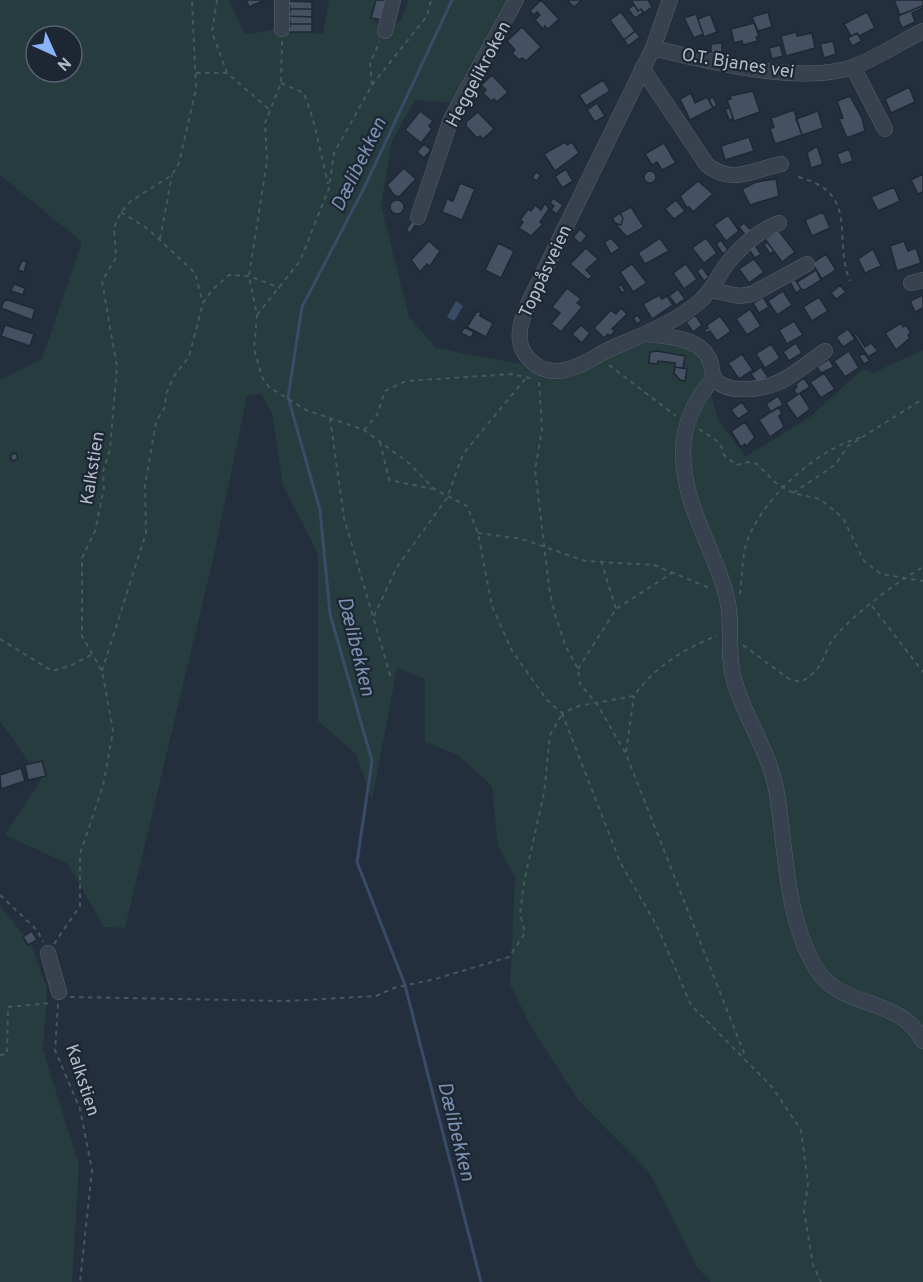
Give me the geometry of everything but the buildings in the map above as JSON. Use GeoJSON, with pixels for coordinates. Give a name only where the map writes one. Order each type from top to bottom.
{"type":"FeatureCollection","features":[{"type":"Feature","properties":{"kind":"street"},"geometry":{"type":"LineString","coordinates":[[282,0],[282,29]]}},
{"type":"Feature","properties":{"kind":"street"},"geometry":{"type":"LineString","coordinates":[[385,31],[393,0]]}},
{"type":"Feature","properties":{"kind":"street","name":"Heggelikroken"},"geometry":{"type":"LineString","coordinates":[[418,217],[451,119],[516,0]]}},
{"type":"Feature","properties":{"kind":"street","name":"Toppåsveien"},"geometry":{"type":"LineString","coordinates":[[670,0],[653,48],[529,302],[519,331],[520,342],[526,356],[547,370],[568,370],[647,334],[677,318],[711,290],[728,262],[764,230],[779,224]]}},
{"type":"Feature","properties":{"kind":"street","name":"O.T. Bjanes vei"},"geometry":{"type":"LineString","coordinates":[[653,48],[689,57],[798,73],[853,67],[923,30]]}},
{"type":"Feature","properties":{"kind":"street"},"geometry":{"type":"LineString","coordinates":[[853,67],[885,129]]}},
{"type":"Feature","properties":{"kind":"street"},"geometry":{"type":"LineString","coordinates":[[642,68],[707,165],[717,173],[735,176],[781,164]]}},
{"type":"Feature","properties":{"kind":"street"},"geometry":{"type":"LineString","coordinates":[[711,290],[739,296],[752,294],[807,264]]}},
{"type":"Feature","properties":{"kind":"street"},"geometry":{"type":"LineString","coordinates":[[647,334],[695,344],[704,350],[714,379],[728,388],[770,387],[825,351]]}},
{"type":"Feature","properties":{"kind":"street"},"geometry":{"type":"LineString","coordinates":[[714,379],[706,387],[687,423],[683,451],[689,498],[733,595],[729,634],[733,678],[770,766],[777,792],[784,860],[808,952],[824,980],[847,993],[898,1013],[907,1020],[923,1041]]}},
{"type":"Feature","properties":{"kind":"street"},"geometry":{"type":"LineString","coordinates":[[48,953],[58,998]]}},
{"type":"Feature","properties":{"kind":"path"},"geometry":{"type":"LineString","coordinates":[[160,239],[172,175],[179,163],[196,88],[192,0]]}},
{"type":"Feature","properties":{"kind":"path"},"geometry":{"type":"LineString","coordinates":[[217,0],[212,32],[227,72],[270,110]]}},
{"type":"Feature","properties":{"kind":"path"},"geometry":{"type":"LineString","coordinates":[[257,315],[300,261],[329,188],[334,153],[372,85],[427,16],[430,0]]}},
{"type":"Feature","properties":{"kind":"path"},"geometry":{"type":"LineString","coordinates":[[282,29],[281,82],[265,123],[267,161],[249,276],[257,315],[254,349],[262,377],[269,387],[306,410],[364,430],[410,464],[434,489],[447,498],[467,506],[478,533],[492,606],[512,651],[548,700],[562,713],[620,862],[657,926],[692,1005],[772,1087],[801,1131],[808,1184],[804,1211],[813,1265],[821,1282]]}},
{"type":"Feature","properties":{"kind":"path"},"geometry":{"type":"LineString","coordinates":[[372,85],[370,63],[385,31]]}},
{"type":"Feature","properties":{"kind":"path"},"geometry":{"type":"LineString","coordinates":[[196,74],[227,72]]}},
{"type":"Feature","properties":{"kind":"path"},"geometry":{"type":"LineString","coordinates":[[281,82],[304,93],[329,188]]}},
{"type":"Feature","properties":{"kind":"path"},"geometry":{"type":"LineString","coordinates":[[172,175],[131,201],[121,212],[160,239],[195,273],[204,303]]}},
{"type":"Feature","properties":{"kind":"path"},"geometry":{"type":"LineString","coordinates":[[798,177],[811,180],[831,195],[838,204],[842,213],[843,264],[850,281]]}},
{"type":"Feature","properties":{"kind":"path","name":"Kalkstien"},"geometry":{"type":"LineString","coordinates":[[48,953],[80,906],[80,854],[104,786],[113,731],[102,671],[82,636],[82,558],[95,531],[104,488],[103,472],[110,449],[117,367],[102,281],[116,258],[114,228],[121,212]]}},
{"type":"Feature","properties":{"kind":"path"},"geometry":{"type":"LineString","coordinates":[[102,671],[146,533],[145,485],[156,422],[165,407],[166,394],[174,376],[189,357],[204,303],[212,290],[229,275],[249,276],[280,288]]}},
{"type":"Feature","properties":{"kind":"path"},"geometry":{"type":"LineString","coordinates":[[597,356],[687,423],[720,443],[729,461],[736,465],[749,462],[757,464],[793,493],[819,499],[843,518],[864,561],[882,574],[923,581]]}},
{"type":"Feature","properties":{"kind":"path"},"geometry":{"type":"LineString","coordinates":[[364,430],[377,416],[385,391],[406,381],[512,374],[539,380],[542,430],[535,470],[556,618],[566,647],[578,669],[580,684],[597,704],[626,754],[746,1058]]}},
{"type":"Feature","properties":{"kind":"path"},"geometry":{"type":"LineString","coordinates":[[374,616],[397,567],[447,498],[463,454],[526,378]]}},
{"type":"Feature","properties":{"kind":"path"},"geometry":{"type":"LineString","coordinates":[[793,493],[835,465],[848,446],[923,399]]}},
{"type":"Feature","properties":{"kind":"path"},"geometry":{"type":"LineString","coordinates":[[330,418],[344,518],[392,678]]}},
{"type":"Feature","properties":{"kind":"path"},"geometry":{"type":"LineString","coordinates":[[478,533],[522,539],[585,561],[654,565],[733,595],[746,547],[760,519],[783,487],[799,472],[848,441],[863,437]]}},
{"type":"Feature","properties":{"kind":"path"},"geometry":{"type":"LineString","coordinates":[[380,442],[389,480],[434,489]]}},
{"type":"Feature","properties":{"kind":"path"},"geometry":{"type":"LineString","coordinates":[[601,561],[616,609]]}},
{"type":"Feature","properties":{"kind":"path"},"geometry":{"type":"LineString","coordinates":[[626,754],[634,696],[645,681],[686,648],[717,636],[729,634],[789,679],[801,682],[816,674],[837,633],[904,578],[923,567]]}},
{"type":"Feature","properties":{"kind":"path"},"geometry":{"type":"LineString","coordinates":[[578,669],[616,609],[672,573]]}},
{"type":"Feature","properties":{"kind":"path"},"geometry":{"type":"LineString","coordinates":[[871,605],[923,672]]}},
{"type":"Feature","properties":{"kind":"path"},"geometry":{"type":"LineString","coordinates":[[0,639],[52,671],[70,666],[91,655]]}},
{"type":"Feature","properties":{"kind":"path"},"geometry":{"type":"LineString","coordinates":[[0,1055],[7,1054],[8,1007],[58,998],[286,1001],[375,996],[394,988],[435,979],[509,957],[525,933],[520,914],[524,882],[544,793],[550,735],[562,713],[579,706],[634,696]]}},
{"type":"Feature","properties":{"kind":"path"},"geometry":{"type":"LineString","coordinates":[[0,895],[37,930],[48,953]]}},
{"type":"Feature","properties":{"kind":"path","name":"Kalkstien"},"geometry":{"type":"LineString","coordinates":[[58,998],[55,1050],[80,1109],[92,1170],[80,1282]]}},
{"type":"Feature","properties":{"kind":"green space"},"geometry":{"type":"Polygon","coordinates":[[[0,0],[229,0],[245,35],[275,29],[323,34],[329,0],[377,0],[372,16],[376,23],[389,28],[401,21],[408,0],[512,0],[456,103],[415,100],[392,141],[381,205],[409,317],[436,348],[531,366],[557,377],[637,344],[654,341],[701,351],[717,417],[745,457],[810,417],[863,369],[873,373],[923,350],[923,1282],[711,1282],[697,1267],[649,1172],[579,1101],[531,1027],[510,984],[515,877],[498,846],[492,786],[458,755],[425,742],[425,679],[397,668],[372,800],[356,754],[318,721],[318,554],[283,485],[272,413],[261,394],[247,396],[214,555],[125,928],[104,927],[68,864],[5,835],[41,779],[0,721],[0,380],[42,359],[82,242],[0,175],[0,0]]]}},
{"type":"Feature","properties":{"kind":"green space"},"geometry":{"type":"Polygon","coordinates":[[[0,906],[31,944],[47,989],[43,1050],[79,1165],[72,1282],[0,1282],[0,906]]]}},
{"type":"Feature","properties":{"kind":"water"},"geometry":{"type":"Polygon","coordinates":[[[456,301],[463,306],[454,321],[447,317],[456,301]]]}},
{"type":"Feature","properties":{"kind":"waterway","name":"Dælibekken"},"geometry":{"type":"LineString","coordinates":[[452,0],[364,188],[302,307],[288,397],[320,510],[330,614],[372,761],[357,862],[405,985],[481,1282]]}}]}
